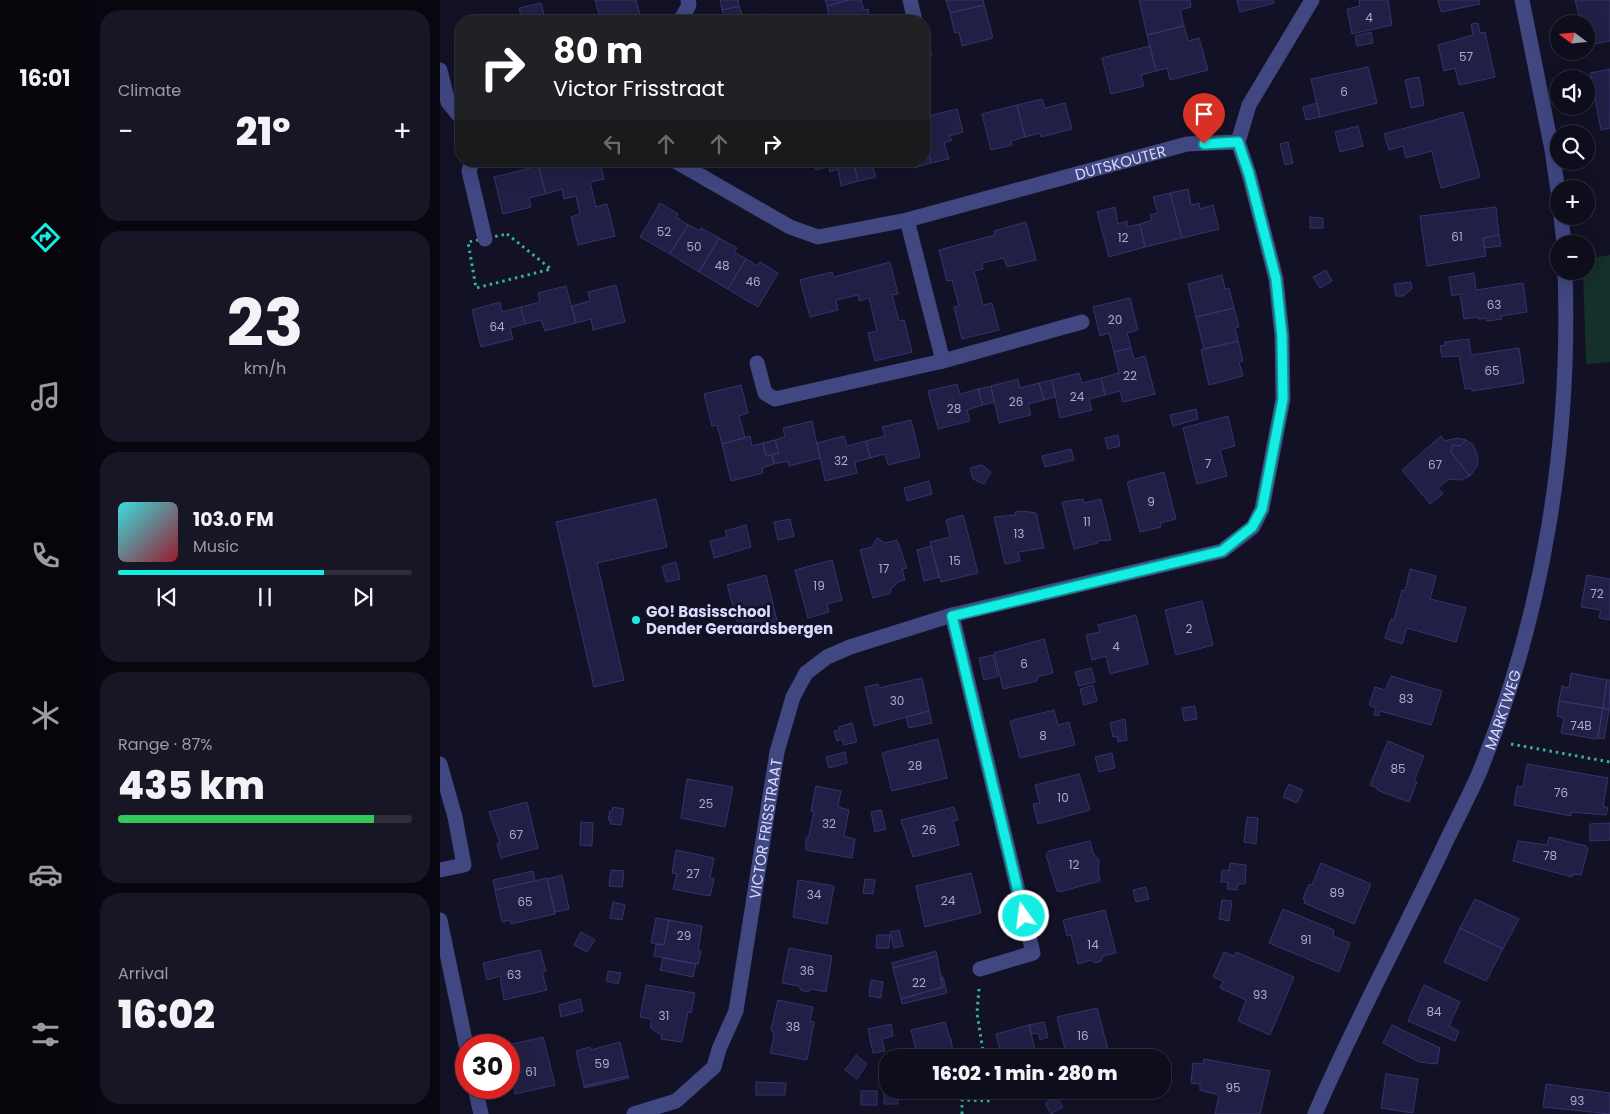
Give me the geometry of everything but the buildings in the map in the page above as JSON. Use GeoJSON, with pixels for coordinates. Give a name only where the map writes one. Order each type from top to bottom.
{"type":"FeatureCollection","features":[{"type":"Feature","properties":{"kind":"street"},"geometry":{"type":"LineString","coordinates":[[683,15],[689,5],[688,0]]}},
{"type":"Feature","properties":{"kind":"street"},"geometry":{"type":"LineString","coordinates":[[910,0],[914,15]]}},
{"type":"Feature","properties":{"kind":"street"},"geometry":{"type":"LineString","coordinates":[[1238,142],[1249,105],[1312,0]]}},
{"type":"Feature","properties":{"kind":"street"},"geometry":{"type":"LineString","coordinates":[[1522,0],[1556,180]]}},
{"type":"Feature","properties":{"kind":"street"},"geometry":{"type":"LineString","coordinates":[[440,70],[448,102],[455,111]]}},
{"type":"Feature","properties":{"kind":"street","name":"DUTSKOUTER"},"geometry":{"type":"LineString","coordinates":[[685,167],[790,227],[818,238],[907,220],[1187,144],[1238,142]]}},
{"type":"Feature","properties":{"kind":"street","name":"VICTOR FRISSTRAAT"},"geometry":{"type":"LineString","coordinates":[[634,1114],[654,1112],[676,1101],[714,1067],[719,1049],[736,1011],[777,752],[793,697],[806,673],[827,657],[850,647],[952,616],[1196,559],[1222,551],[1252,527],[1262,509],[1283,399],[1282,336],[1276,279],[1249,174],[1238,142]]}},
{"type":"Feature","properties":{"kind":"street"},"geometry":{"type":"LineString","coordinates":[[471,167],[470,171],[485,239]]}},
{"type":"Feature","properties":{"kind":"street"},"geometry":{"type":"LineString","coordinates":[[907,220],[942,361]]}},
{"type":"Feature","properties":{"kind":"street","name":"MARKTWEG"},"geometry":{"type":"LineString","coordinates":[[1315,1114],[1343,1048],[1479,772],[1516,670],[1541,568],[1563,413],[1567,335],[1565,280]]}},
{"type":"Feature","properties":{"kind":"street"},"geometry":{"type":"LineString","coordinates":[[757,363],[765,393],[775,399],[942,361],[1082,322]]}},
{"type":"Feature","properties":{"kind":"street"},"geometry":{"type":"LineString","coordinates":[[952,616],[1034,953],[980,969]]}},
{"type":"Feature","properties":{"kind":"street"},"geometry":{"type":"LineString","coordinates":[[440,764],[455,816],[464,866],[440,870]]}},
{"type":"Feature","properties":{"kind":"street"},"geometry":{"type":"LineString","coordinates":[[440,920],[464,1034]]}},
{"type":"Feature","properties":{"kind":"street"},"geometry":{"type":"LineString","coordinates":[[478,1099],[481,1114]]}},
{"type":"Feature","properties":{"kind":"path"},"geometry":{"type":"LineString","coordinates":[[507,234],[551,269],[476,288],[468,242],[485,239],[507,234]]}},
{"type":"Feature","properties":{"kind":"path"},"geometry":{"type":"LineString","coordinates":[[1491,739],[1528,749],[1610,762]]}},
{"type":"Feature","properties":{"kind":"path"},"geometry":{"type":"LineString","coordinates":[[978,1013],[983,1049]]}},
{"type":"Feature","properties":{"kind":"path"},"geometry":{"type":"LineString","coordinates":[[962,1114],[962,1100],[990,1101],[990,1099]]}},
{"type":"Feature","properties":{"kind":"green space"},"geometry":{"type":"Polygon","coordinates":[[[1610,255],[1610,362],[1586,364],[1583,280],[1595,280],[1595,258],[1610,255]]]}},
{"type":"Feature","properties":{"kind":"place","name":"GO! Basisschool Dender Geraardsbergen"},"geometry":{"type":"Point","coordinates":[636,620]}},
{"type":"Feature","properties":{"kind":"route"},"geometry":{"type":"LineString","coordinates":[[1024,916],[952,616],[1196,559],[1222,551],[1252,527],[1262,509],[1283,399],[1282,336],[1276,279],[1249,174],[1238,142],[1204,144]]}}]}
